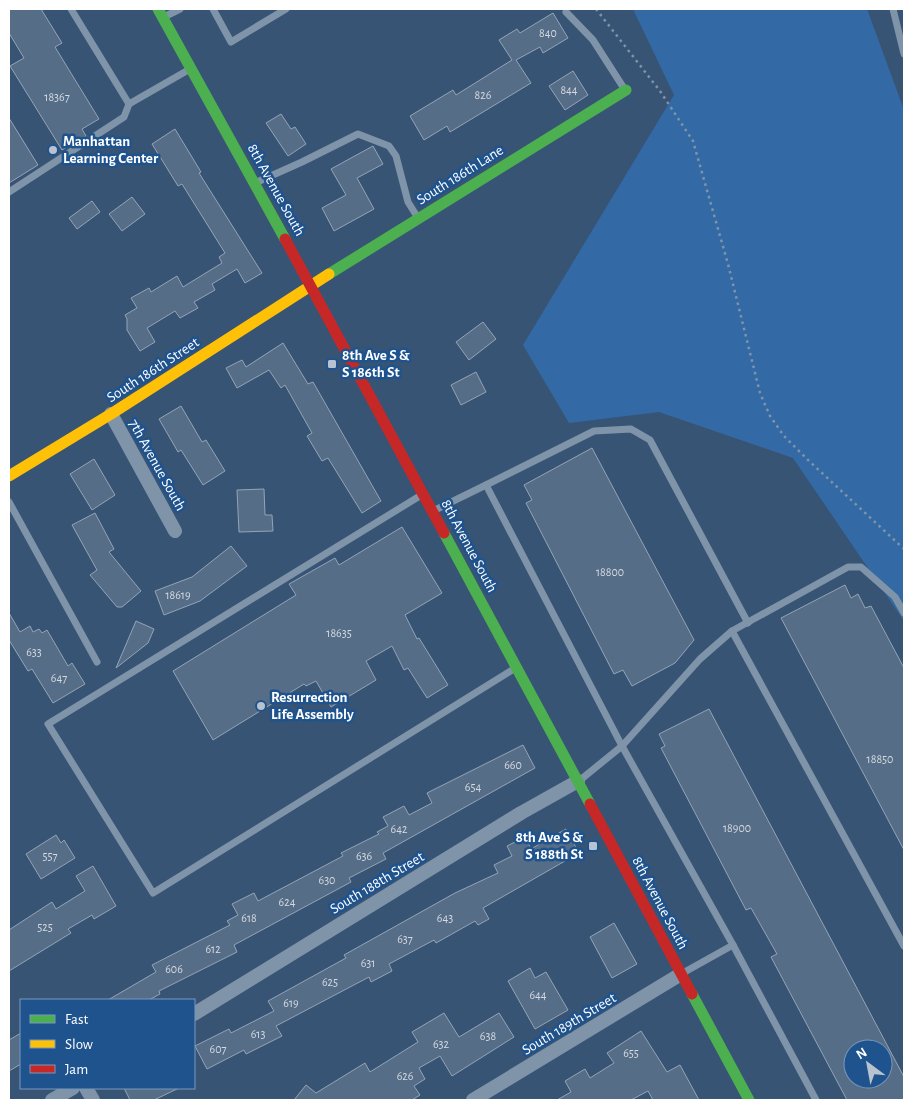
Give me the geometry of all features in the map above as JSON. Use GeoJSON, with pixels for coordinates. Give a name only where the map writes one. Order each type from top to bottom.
{"type":"FeatureCollection","features":[{"type":"Feature","properties":{"kind":"street","name":"8th Avenue South"},"geometry":{"type":"LineString","coordinates":[[161,13],[311,285],[749,1100]]}},
{"type":"Feature","properties":{"kind":"street","name":"South 186th Lane"},"geometry":{"type":"LineString","coordinates":[[311,285],[626,90]]}},
{"type":"Feature","properties":{"kind":"street","name":"South 186th Street"},"geometry":{"type":"LineString","coordinates":[[9,476],[111,414],[311,285]]}},
{"type":"Feature","properties":{"kind":"street","name":"7th Avenue South"},"geometry":{"type":"LineString","coordinates":[[111,414],[175,531]]}},
{"type":"Feature","properties":{"kind":"street","name":"South 188th Street"},"geometry":{"type":"LineString","coordinates":[[195,1013],[521,813],[578,781]]}},
{"type":"Feature","properties":{"kind":"street","name":"South 189th Street"},"geometry":{"type":"LineString","coordinates":[[473,1100],[681,974]]}},
{"type":"Feature","properties":{"kind":"street"},"geometry":{"type":"LineString","coordinates":[[52,1100],[71,1089]]}},
{"type":"Feature","properties":{"kind":"street"},"geometry":{"type":"LineString","coordinates":[[87,1089],[93,1100]]}},
{"type":"Feature","properties":{"kind":"lane"},"geometry":{"type":"LineString","coordinates":[[71,9],[128,104]]}},
{"type":"Feature","properties":{"kind":"lane"},"geometry":{"type":"LineString","coordinates":[[161,13],[180,9]]}},
{"type":"Feature","properties":{"kind":"lane"},"geometry":{"type":"LineString","coordinates":[[213,9],[231,42],[286,9]]}},
{"type":"Feature","properties":{"kind":"lane"},"geometry":{"type":"LineString","coordinates":[[893,9],[902,38],[904,54]]}},
{"type":"Feature","properties":{"kind":"lane"},"geometry":{"type":"LineString","coordinates":[[566,12],[593,40],[626,90]]}},
{"type":"Feature","properties":{"kind":"lane"},"geometry":{"type":"LineString","coordinates":[[9,192],[124,117],[128,104],[191,68]]}},
{"type":"Feature","properties":{"kind":"lane"},"geometry":{"type":"LineString","coordinates":[[254,183],[358,134],[389,146],[396,156],[408,202],[419,218]]}},
{"type":"Feature","properties":{"kind":"lane"},"geometry":{"type":"LineString","coordinates":[[433,511],[594,431],[631,429],[650,440],[748,623]]}},
{"type":"Feature","properties":{"kind":"lane"},"geometry":{"type":"LineString","coordinates":[[486,485],[622,746],[733,945],[816,1100]]}},
{"type":"Feature","properties":{"kind":"lane"},"geometry":{"type":"LineString","coordinates":[[424,494],[48,724],[153,893],[517,667]]}},
{"type":"Feature","properties":{"kind":"lane"},"geometry":{"type":"LineString","coordinates":[[9,502],[98,662]]}},
{"type":"Feature","properties":{"kind":"lane"},"geometry":{"type":"LineString","coordinates":[[578,781],[622,746],[700,658],[732,631],[848,567],[861,567],[895,597],[904,613]]}},
{"type":"Feature","properties":{"kind":"lane"},"geometry":{"type":"LineString","coordinates":[[732,631],[904,946]]}},
{"type":"Feature","properties":{"kind":"lane"},"geometry":{"type":"LineString","coordinates":[[681,974],[733,945]]}},
{"type":"Feature","properties":{"kind":"path"},"geometry":{"type":"LineString","coordinates":[[596,9],[660,91],[693,141],[728,264],[760,393],[770,416],[784,436],[904,549]]}},
{"type":"Feature","properties":{"kind":"shaded area"},"geometry":{"type":"Polygon","coordinates":[[[633,9],[867,9],[904,110],[904,621],[793,458],[659,412],[569,423],[523,345],[674,95],[633,9]]]}},
{"type":"Feature","properties":{"kind":"building"},"geometry":{"type":"Polygon","coordinates":[[[9,9],[41,9],[62,43],[55,47],[99,119],[82,129],[86,136],[62,150],[10,66],[24,58],[9,33],[9,9]]]}},
{"type":"Feature","properties":{"kind":"building"},"geometry":{"type":"Polygon","coordinates":[[[553,13],[568,38],[543,53],[540,47],[516,60],[531,83],[450,132],[447,126],[424,140],[410,116],[453,90],[456,95],[512,60],[499,40],[517,29],[520,33],[553,13]]]}},
{"type":"Feature","properties":{"kind":"building"},"geometry":{"type":"Polygon","coordinates":[[[573,71],[588,95],[565,110],[549,86],[573,71]]]}},
{"type":"Feature","properties":{"kind":"building"},"geometry":{"type":"Polygon","coordinates":[[[281,114],[291,129],[295,127],[306,144],[288,156],[266,123],[281,114]]]}},
{"type":"Feature","properties":{"kind":"building"},"geometry":{"type":"Polygon","coordinates":[[[9,118],[38,165],[9,183],[9,118]]]}},
{"type":"Feature","properties":{"kind":"building"},"geometry":{"type":"Polygon","coordinates":[[[175,129],[201,172],[199,173],[262,273],[245,283],[237,269],[212,284],[215,290],[194,302],[198,308],[180,318],[175,311],[147,328],[155,342],[140,351],[127,330],[125,315],[137,308],[131,298],[149,288],[151,292],[177,276],[183,287],[222,263],[219,257],[225,253],[182,184],[178,186],[152,144],[175,129]]]}},
{"type":"Feature","properties":{"kind":"building"},"geometry":{"type":"Polygon","coordinates":[[[373,146],[383,164],[357,178],[374,209],[334,231],[322,208],[346,195],[331,169],[373,146]]]}},
{"type":"Feature","properties":{"kind":"building"},"geometry":{"type":"Polygon","coordinates":[[[132,197],[145,214],[122,231],[109,214],[132,197]]]}},
{"type":"Feature","properties":{"kind":"building"},"geometry":{"type":"Polygon","coordinates":[[[92,201],[100,212],[77,229],[69,218],[92,201]]]}},
{"type":"Feature","properties":{"kind":"building"},"geometry":{"type":"Polygon","coordinates":[[[483,322],[496,339],[469,360],[456,342],[483,322]]]}},
{"type":"Feature","properties":{"kind":"building"},"geometry":{"type":"Polygon","coordinates":[[[283,343],[308,384],[313,382],[381,501],[362,513],[328,458],[322,461],[307,436],[312,433],[285,385],[281,388],[269,370],[237,388],[226,368],[242,360],[246,367],[283,343]]]}},
{"type":"Feature","properties":{"kind":"building"},"geometry":{"type":"Polygon","coordinates":[[[476,372],[486,392],[461,405],[451,385],[476,372]]]}},
{"type":"Feature","properties":{"kind":"building"},"geometry":{"type":"Polygon","coordinates":[[[181,406],[202,442],[206,440],[225,471],[203,485],[181,450],[178,452],[159,419],[181,406]]]}},
{"type":"Feature","properties":{"kind":"building"},"geometry":{"type":"Polygon","coordinates":[[[592,448],[694,640],[675,663],[632,686],[623,670],[614,674],[526,503],[532,500],[524,485],[592,448]]]}},
{"type":"Feature","properties":{"kind":"building"},"geometry":{"type":"Polygon","coordinates":[[[94,459],[115,495],[92,510],[70,474],[94,459]]]}},
{"type":"Feature","properties":{"kind":"building"},"geometry":{"type":"Polygon","coordinates":[[[264,489],[265,515],[272,515],[273,531],[239,532],[237,490],[264,489]]]}},
{"type":"Feature","properties":{"kind":"building"},"geometry":{"type":"Polygon","coordinates":[[[95,513],[114,549],[109,552],[141,591],[122,607],[117,607],[90,575],[97,570],[72,525],[95,513]]]}},
{"type":"Feature","properties":{"kind":"building"},"geometry":{"type":"Polygon","coordinates":[[[402,527],[442,593],[405,615],[417,639],[419,638],[448,685],[427,698],[408,668],[404,670],[392,646],[366,661],[376,680],[331,707],[316,681],[306,686],[304,684],[213,740],[173,671],[296,595],[289,584],[335,558],[339,565],[402,527]]]}},
{"type":"Feature","properties":{"kind":"building"},"geometry":{"type":"Polygon","coordinates":[[[231,546],[247,566],[200,601],[164,615],[155,591],[192,577],[231,546]]]}},
{"type":"Feature","properties":{"kind":"building"},"geometry":{"type":"Polygon","coordinates":[[[845,585],[851,598],[858,594],[865,608],[871,606],[904,668],[904,850],[781,618],[845,585]]]}},
{"type":"Feature","properties":{"kind":"building"},"geometry":{"type":"Polygon","coordinates":[[[9,613],[20,632],[30,626],[33,632],[39,629],[42,633],[47,630],[68,666],[72,663],[85,684],[53,703],[32,669],[28,671],[9,640],[9,613]]]}},
{"type":"Feature","properties":{"kind":"building"},"geometry":{"type":"Polygon","coordinates":[[[136,621],[154,629],[148,643],[116,668],[136,621]]]}},
{"type":"Feature","properties":{"kind":"building"},"geometry":{"type":"Polygon","coordinates":[[[709,709],[884,1039],[843,1039],[843,1089],[893,1089],[893,1056],[904,1077],[904,1100],[847,1100],[771,957],[777,954],[751,908],[746,910],[661,748],[665,746],[659,734],[709,709]]]}},
{"type":"Feature","properties":{"kind":"building"},"geometry":{"type":"Polygon","coordinates":[[[523,745],[535,768],[383,853],[386,859],[349,878],[351,882],[234,945],[237,952],[159,991],[160,994],[151,999],[110,999],[156,972],[152,965],[230,925],[227,921],[238,915],[232,904],[254,893],[258,901],[343,856],[341,853],[379,834],[377,832],[388,826],[383,817],[404,806],[409,815],[432,803],[427,793],[523,745]]]}},
{"type":"Feature","properties":{"kind":"building"},"geometry":{"type":"Polygon","coordinates":[[[566,829],[579,853],[483,908],[489,919],[478,925],[475,921],[436,943],[434,940],[389,964],[392,971],[371,982],[369,977],[276,1026],[282,1036],[246,1054],[244,1050],[207,1069],[195,1046],[229,1029],[231,1033],[274,1011],[268,1001],[346,958],[344,955],[455,893],[498,873],[494,865],[512,856],[507,846],[525,837],[531,849],[566,829]]]}},
{"type":"Feature","properties":{"kind":"building"},"geometry":{"type":"Polygon","coordinates":[[[56,835],[61,843],[64,840],[75,858],[41,879],[26,854],[56,835]]]}},
{"type":"Feature","properties":{"kind":"building"},"geometry":{"type":"Polygon","coordinates":[[[93,866],[116,906],[94,919],[92,915],[68,929],[71,933],[9,971],[9,930],[52,902],[56,909],[85,891],[76,876],[93,866]]]}},
{"type":"Feature","properties":{"kind":"building"},"geometry":{"type":"Polygon","coordinates":[[[614,923],[637,964],[612,978],[590,937],[614,923]]]}},
{"type":"Feature","properties":{"kind":"building"},"geometry":{"type":"Polygon","coordinates":[[[530,968],[535,978],[546,972],[568,1010],[535,1029],[508,981],[530,968]]]}},
{"type":"Feature","properties":{"kind":"building"},"geometry":{"type":"Polygon","coordinates":[[[444,1013],[459,1037],[499,1013],[514,1037],[452,1076],[440,1056],[419,1068],[425,1079],[414,1086],[420,1095],[412,1100],[294,1100],[306,1085],[316,1093],[365,1063],[370,1072],[418,1042],[412,1032],[444,1013]]]}},
{"type":"Feature","properties":{"kind":"building"},"geometry":{"type":"Polygon","coordinates":[[[641,1031],[667,1072],[680,1065],[699,1100],[653,1100],[648,1091],[631,1100],[557,1100],[571,1092],[565,1081],[585,1069],[590,1078],[614,1063],[607,1053],[641,1031]]]}},
{"type":"Feature","properties":{"kind":"building"},"geometry":{"type":"Polygon","coordinates":[[[20,1034],[20,1065],[9,1071],[9,1040],[20,1034]]]}},
{"type":"Feature","properties":{"kind":"building"},"geometry":{"type":"Polygon","coordinates":[[[124,1089],[177,1089],[154,1100],[130,1100],[124,1089]]]}},
{"type":"Feature","properties":{"kind":"traffic: fast"},"geometry":{"type":"LineString","coordinates":[[158,9],[285,239]]}},
{"type":"Feature","properties":{"kind":"traffic: fast"},"geometry":{"type":"LineString","coordinates":[[329,274],[626,90]]}},
{"type":"Feature","properties":{"kind":"traffic: fast"},"geometry":{"type":"LineString","coordinates":[[444,533],[590,804]]}},
{"type":"Feature","properties":{"kind":"traffic: fast"},"geometry":{"type":"LineString","coordinates":[[692,994],[749,1100]]}},
{"type":"Feature","properties":{"kind":"traffic: slow"},"geometry":{"type":"LineString","coordinates":[[9,476],[111,414],[329,274]]}},
{"type":"Feature","properties":{"kind":"traffic: jam"},"geometry":{"type":"LineString","coordinates":[[285,239],[444,533]]}},
{"type":"Feature","properties":{"kind":"traffic: jam"},"geometry":{"type":"LineString","coordinates":[[590,804],[692,994]]}},
{"type":"Feature","properties":{"kind":"place","name":"Manhattan Learning Center"},"geometry":{"type":"Point","coordinates":[53,150]}},
{"type":"Feature","properties":{"kind":"place","name":"8th Ave S & S 186th St"},"geometry":{"type":"Point","coordinates":[332,364]}},
{"type":"Feature","properties":{"kind":"place","name":"Resurrection Life Assembly"},"geometry":{"type":"Point","coordinates":[261,706]}},
{"type":"Feature","properties":{"kind":"place","name":"8th Ave S & S 188th St"},"geometry":{"type":"Point","coordinates":[593,846]}}]}
